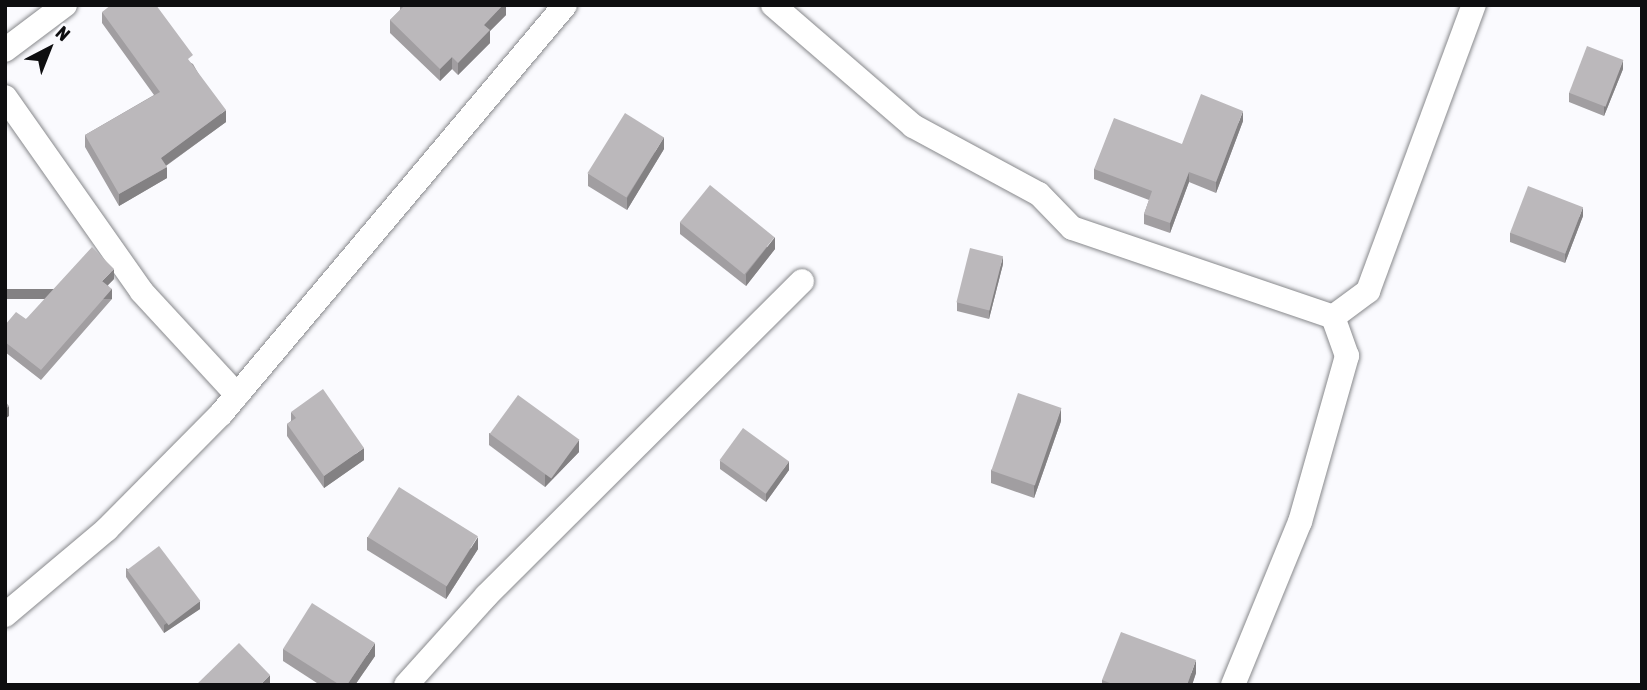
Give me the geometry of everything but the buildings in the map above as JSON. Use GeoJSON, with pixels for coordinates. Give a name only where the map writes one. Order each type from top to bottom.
{"type":"FeatureCollection","features":[{"type":"Feature","properties":{"kind":"street"},"geometry":{"type":"LineString","coordinates":[[5,50],[65,5]]}},
{"type":"Feature","properties":{"kind":"street"},"geometry":{"type":"LineString","coordinates":[[5,615],[107,529],[237,395],[565,5]]}},
{"type":"Feature","properties":{"kind":"street"},"geometry":{"type":"LineString","coordinates":[[773,5],[913,126],[1039,194],[1072,229],[1334,317]]}},
{"type":"Feature","properties":{"kind":"street"},"geometry":{"type":"LineString","coordinates":[[1334,317],[1368,291],[1474,5]]}},
{"type":"Feature","properties":{"kind":"street"},"geometry":{"type":"LineString","coordinates":[[5,97],[142,292],[237,395]]}},
{"type":"Feature","properties":{"kind":"street"},"geometry":{"type":"LineString","coordinates":[[406,685],[486,596],[802,281]]}},
{"type":"Feature","properties":{"kind":"street"},"geometry":{"type":"LineString","coordinates":[[1233,685],[1300,522],[1347,356],[1334,317]]}}]}
